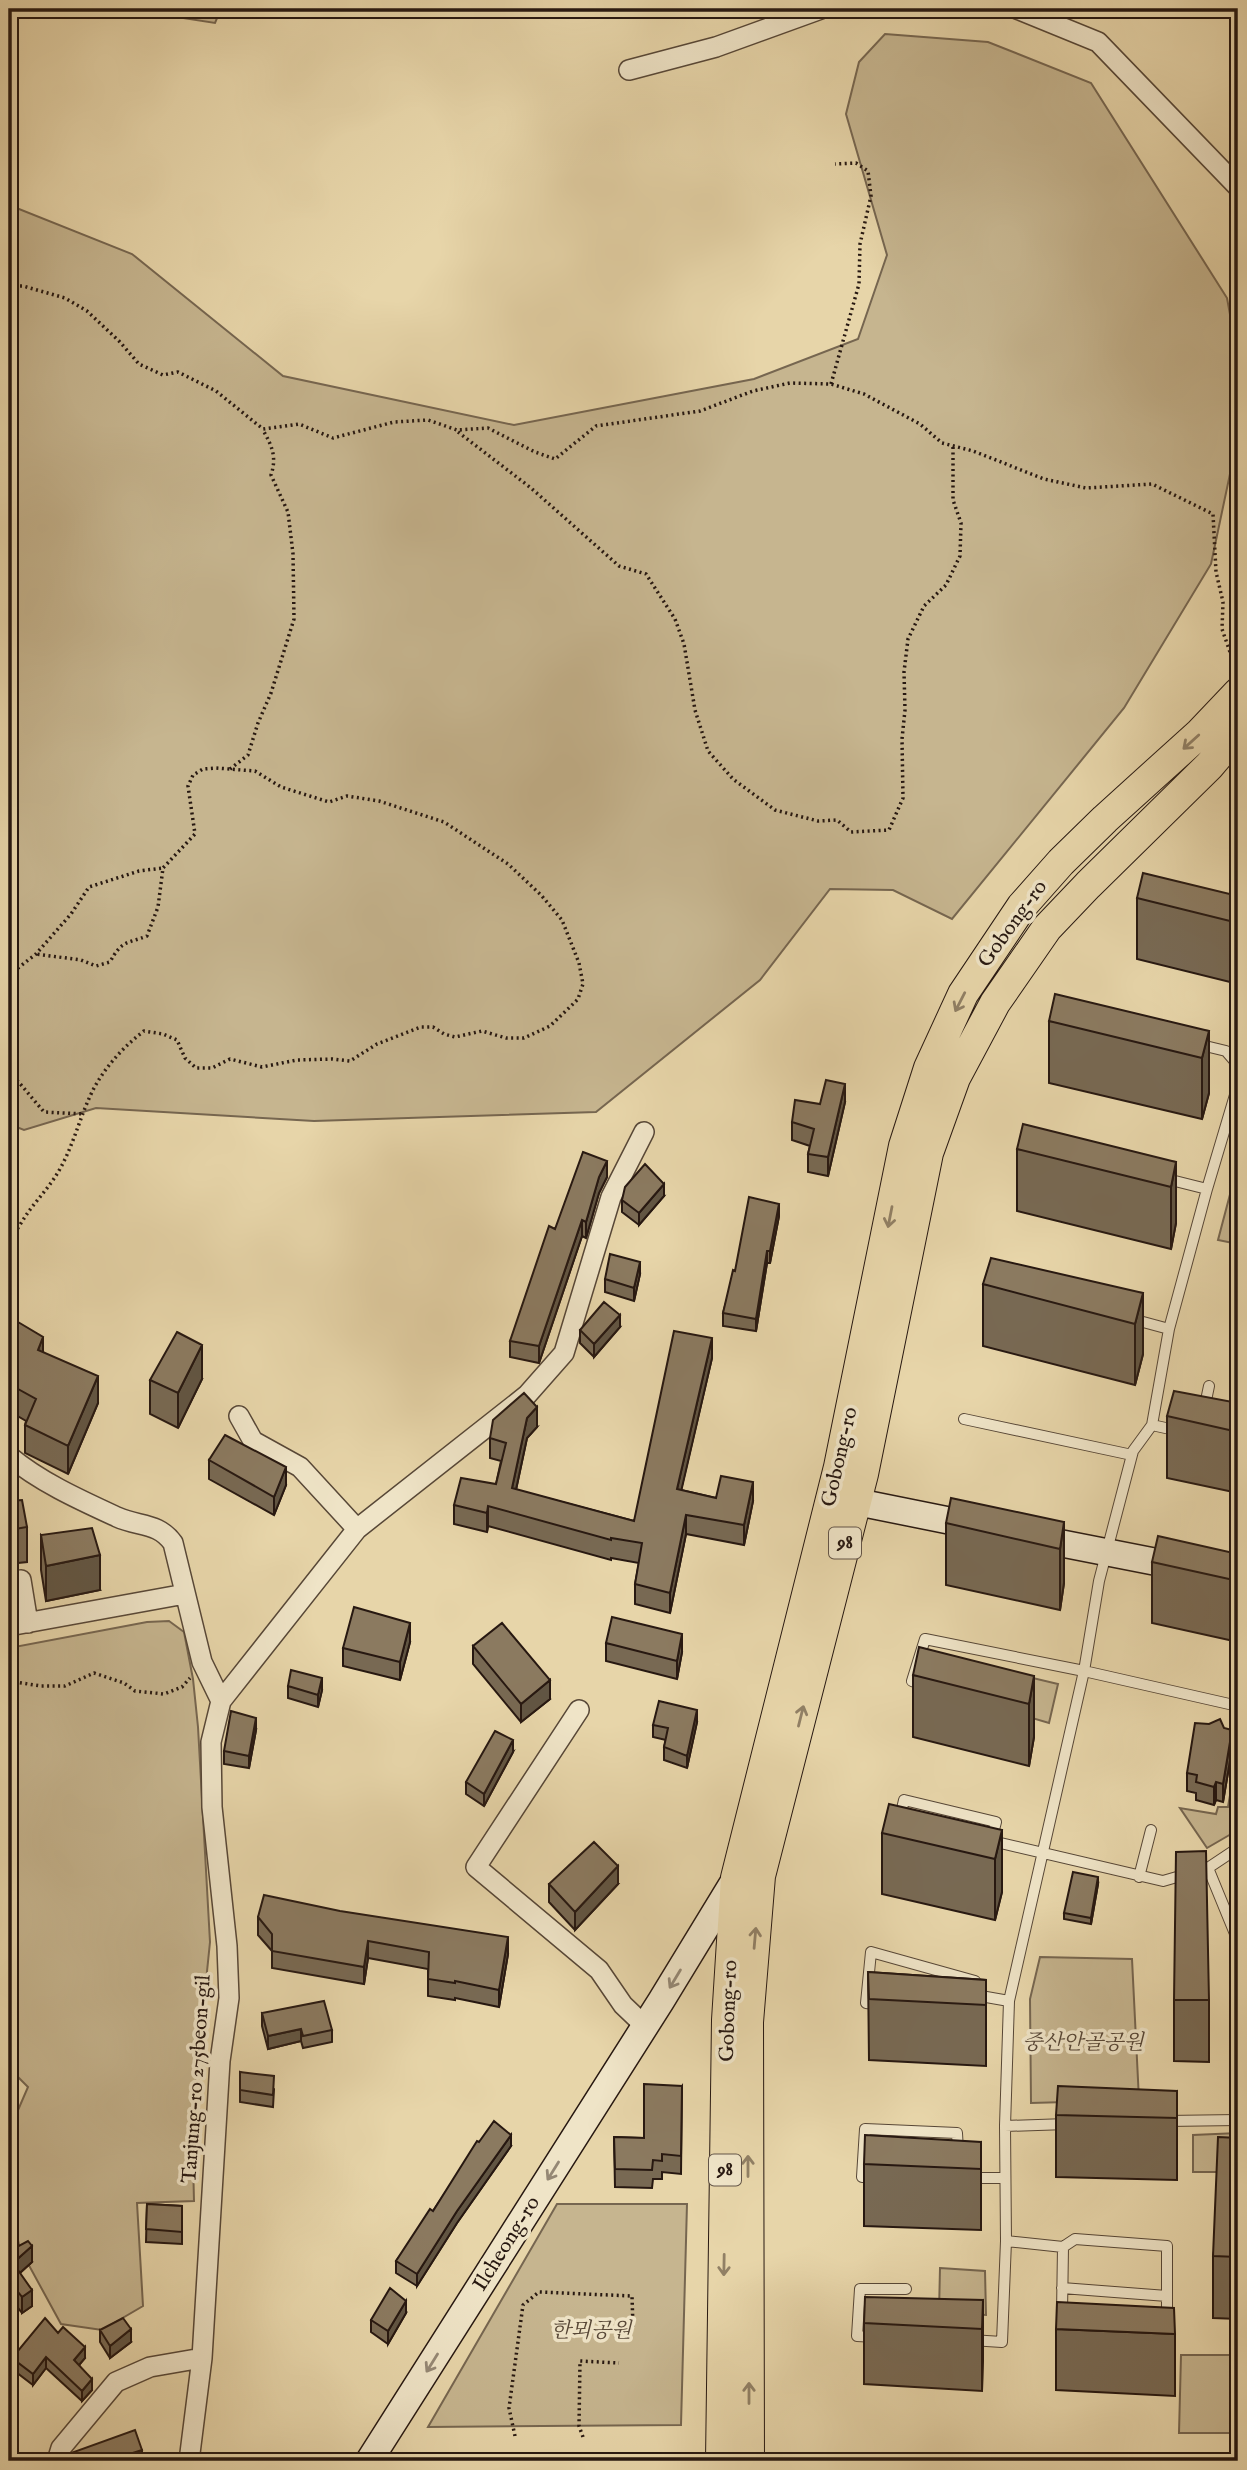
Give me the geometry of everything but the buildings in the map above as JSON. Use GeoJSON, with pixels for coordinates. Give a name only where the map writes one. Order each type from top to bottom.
{"type":"FeatureCollection","features":[{"type":"Feature","properties":{"kind":"main road","name":"Gobong-ro"},"geometry":{"type":"LineString","coordinates":[[749,2461],[748,2022],[760,1876],[843,1500],[904,1146],[929,1068],[963,994],[1022,906],[1105,819],[1200,733],[1238,693]]}},
{"type":"Feature","properties":{"kind":"main road","name":"Gobong-ro"},"geometry":{"type":"LineString","coordinates":[[721,2461],[727,2020],[736,1878],[843,1500],[866,1461],[928,1153],[955,1078],[995,1003],[1048,928],[1209,766],[1238,732]]}},
{"type":"Feature","properties":{"kind":"street"},"geometry":{"type":"LineString","coordinates":[[629,70],[716,47],[821,9]]}},
{"type":"Feature","properties":{"kind":"street"},"geometry":{"type":"LineString","coordinates":[[1017,9],[1098,42],[1238,187]]}},
{"type":"Feature","properties":{"kind":"street","name":"Tanjung-ro 275beon-gil"},"geometry":{"type":"LineString","coordinates":[[189,2461],[202,2358],[220,2061],[229,1998],[227,1946],[212,1807],[211,1742],[221,1701],[357,1529],[527,1395],[564,1353],[611,1197],[644,1132]]}},
{"type":"Feature","properties":{"kind":"street"},"geometry":{"type":"LineString","coordinates":[[239,1416],[253,1441],[300,1468],[357,1529]]}},
{"type":"Feature","properties":{"kind":"street"},"geometry":{"type":"LineString","coordinates":[[9,1456],[26,1470],[119,1518],[164,1531],[173,1543],[202,1662],[221,1701]]}},
{"type":"Feature","properties":{"kind":"street"},"geometry":{"type":"LineString","coordinates":[[843,1500],[1238,1578]]}},
{"type":"Feature","properties":{"kind":"street"},"geometry":{"type":"LineString","coordinates":[[21,1580],[18,1624],[185,1594]]}},
{"type":"Feature","properties":{"kind":"street"},"geometry":{"type":"LineString","coordinates":[[579,1710],[476,1867],[599,1970],[623,2005],[645,2026]]}},
{"type":"Feature","properties":{"kind":"street","name":"Ilcheong-ro"},"geometry":{"type":"LineString","coordinates":[[369,2461],[736,1878]]}},
{"type":"Feature","properties":{"kind":"street"},"geometry":{"type":"LineString","coordinates":[[57,2461],[61,2448],[116,2382],[149,2367],[202,2358]]}},
{"type":"Feature","properties":{"kind":"lane"},"geometry":{"type":"LineString","coordinates":[[1187,1041],[1226,1051],[1238,1065]]}},
{"type":"Feature","properties":{"kind":"lane"},"geometry":{"type":"LineString","coordinates":[[962,2340],[1002,2342],[1009,2001],[1084,1671],[1099,1581],[1132,1455],[1152,1425],[1169,1329],[1238,1085]]}},
{"type":"Feature","properties":{"kind":"lane"},"geometry":{"type":"LineString","coordinates":[[1155,1176],[1207,1189]]}},
{"type":"Feature","properties":{"kind":"lane"},"geometry":{"type":"LineString","coordinates":[[1116,1314],[1169,1329]]}},
{"type":"Feature","properties":{"kind":"lane"},"geometry":{"type":"LineString","coordinates":[[1201,1423],[1209,1386]]}},
{"type":"Feature","properties":{"kind":"lane"},"geometry":{"type":"LineString","coordinates":[[964,1419],[1132,1455]]}},
{"type":"Feature","properties":{"kind":"lane"},"geometry":{"type":"LineString","coordinates":[[1152,1425],[1187,1433]]}},
{"type":"Feature","properties":{"kind":"lane"},"geometry":{"type":"LineString","coordinates":[[937,1689],[912,1681],[925,1639],[1238,1706]]}},
{"type":"Feature","properties":{"kind":"lane"},"geometry":{"type":"LineString","coordinates":[[904,1800],[996,1822],[992,1841],[985,1864],[894,1844],[904,1800]]}},
{"type":"Feature","properties":{"kind":"lane"},"geometry":{"type":"LineString","coordinates":[[1139,1877],[1151,1830]]}},
{"type":"Feature","properties":{"kind":"lane"},"geometry":{"type":"LineString","coordinates":[[992,1841],[1163,1881],[1208,1868],[1238,1848]]}},
{"type":"Feature","properties":{"kind":"lane"},"geometry":{"type":"LineString","coordinates":[[1208,1868],[1238,1941]]}},
{"type":"Feature","properties":{"kind":"lane"},"geometry":{"type":"LineString","coordinates":[[872,1952],[975,1981],[972,1995],[969,2016],[866,2003],[872,1952]]}},
{"type":"Feature","properties":{"kind":"lane"},"geometry":{"type":"LineString","coordinates":[[972,1995],[1009,2001]]}},
{"type":"Feature","properties":{"kind":"lane"},"geometry":{"type":"LineString","coordinates":[[1156,2122],[1238,2120]]}},
{"type":"Feature","properties":{"kind":"lane"},"geometry":{"type":"LineString","coordinates":[[1005,2126],[1073,2124]]}},
{"type":"Feature","properties":{"kind":"lane"},"geometry":{"type":"LineString","coordinates":[[890,2177],[862,2177],[865,2129],[957,2133],[958,2165]]}},
{"type":"Feature","properties":{"kind":"lane"},"geometry":{"type":"LineString","coordinates":[[958,2177],[1005,2178]]}},
{"type":"Feature","properties":{"kind":"lane"},"geometry":{"type":"LineString","coordinates":[[1006,2241],[1063,2247],[1075,2239],[1167,2246],[1166,2337]]}},
{"type":"Feature","properties":{"kind":"lane"},"geometry":{"type":"LineString","coordinates":[[1062,2322],[1063,2247]]}},
{"type":"Feature","properties":{"kind":"lane"},"geometry":{"type":"LineString","coordinates":[[1062,2288],[1167,2296]]}},
{"type":"Feature","properties":{"kind":"lane"},"geometry":{"type":"LineString","coordinates":[[883,2337],[857,2336],[860,2289],[906,2289]]}},
{"type":"Feature","properties":{"kind":"path"},"geometry":{"type":"LineString","coordinates":[[831,384],[859,284],[860,244],[871,196],[868,171],[856,163],[835,164]]}},
{"type":"Feature","properties":{"kind":"path"},"geometry":{"type":"LineString","coordinates":[[9,286],[23,286],[65,299],[87,311],[139,364],[163,375],[178,372],[216,391],[263,429],[272,445],[275,462],[271,475],[288,512],[293,555],[294,619],[248,755],[228,770]]}},
{"type":"Feature","properties":{"kind":"path"},"geometry":{"type":"LineString","coordinates":[[457,430],[488,428],[535,453],[555,459],[596,426],[700,411],[753,391],[790,383],[831,384],[864,394],[920,424],[942,443],[982,454],[1044,479],[1086,488],[1152,484],[1213,514],[1214,561],[1223,602],[1222,629],[1231,655]]}},
{"type":"Feature","properties":{"kind":"path"},"geometry":{"type":"LineString","coordinates":[[263,429],[299,424],[333,438],[394,422],[428,420],[457,430],[531,488],[619,566],[646,574],[675,619],[684,644],[695,709],[708,751],[733,779],[775,810],[818,821],[836,820],[851,832],[889,830],[903,798],[904,672],[908,639],[924,606],[946,586],[960,556],[961,523],[953,500],[953,445]]}},
{"type":"Feature","properties":{"kind":"path"},"geometry":{"type":"LineString","coordinates":[[9,1243],[54,1178],[76,1137],[91,1093],[102,1074],[127,1043],[144,1031],[163,1034],[177,1040],[185,1058],[196,1068],[212,1068],[230,1059],[262,1067],[297,1060],[350,1061],[377,1044],[421,1027],[433,1027],[455,1037],[482,1031],[506,1038],[524,1038],[550,1026],[578,999],[583,984],[579,963],[562,920],[508,864],[444,822],[421,813],[348,796],[329,802],[281,787],[255,771],[203,769],[193,775],[188,786],[195,834],[163,868],[158,907],[147,936],[128,941],[118,947],[110,962],[96,966],[81,960],[36,954]]}},
{"type":"Feature","properties":{"kind":"path"},"geometry":{"type":"LineString","coordinates":[[9,975],[36,954],[71,914],[89,887],[139,871],[163,868]]}},
{"type":"Feature","properties":{"kind":"path"},"geometry":{"type":"LineString","coordinates":[[9,1066],[11,1073],[44,1112],[84,1114]]}},
{"type":"Feature","properties":{"kind":"path"},"geometry":{"type":"LineString","coordinates":[[9,1681],[41,1686],[65,1686],[94,1673],[135,1691],[164,1694],[182,1688],[202,1662]]}},
{"type":"Feature","properties":{"kind":"path"},"geometry":{"type":"LineString","coordinates":[[515,2436],[509,2408],[523,2305],[539,2292],[632,2296],[633,2327]]}},
{"type":"Feature","properties":{"kind":"path"},"geometry":{"type":"LineString","coordinates":[[583,2437],[579,2426],[580,2361],[619,2363]]}},
{"type":"Feature","properties":{"kind":"green space"},"geometry":{"type":"Polygon","coordinates":[[[125,9],[221,9],[215,23],[125,9]]]}},
{"type":"Feature","properties":{"kind":"green space"},"geometry":{"type":"Polygon","coordinates":[[[885,34],[988,42],[1091,83],[1227,298],[1238,358],[1238,436],[1211,564],[1124,708],[952,919],[893,890],[830,889],[760,980],[596,1112],[314,1121],[96,1108],[24,1130],[9,1124],[9,205],[132,254],[283,376],[514,425],[754,379],[858,339],[887,255],[846,114],[859,62],[885,34]]]}},
{"type":"Feature","properties":{"kind":"green space"},"geometry":{"type":"Polygon","coordinates":[[[1238,1164],[1238,1244],[1218,1240],[1238,1164]]]}},
{"type":"Feature","properties":{"kind":"green space"},"geometry":{"type":"Polygon","coordinates":[[[169,1621],[184,1632],[193,1679],[210,1942],[192,2118],[194,2201],[137,2203],[143,2306],[102,2330],[61,2324],[20,2249],[9,2202],[9,2131],[28,2087],[9,2068],[9,1648],[147,1622],[169,1621]]]}},
{"type":"Feature","properties":{"kind":"green space"},"geometry":{"type":"Polygon","coordinates":[[[1012,1673],[1058,1684],[1049,1723],[1005,1710],[1012,1673]]]}},
{"type":"Feature","properties":{"kind":"green space"},"geometry":{"type":"Polygon","coordinates":[[[1238,1749],[1238,1830],[1207,1848],[1180,1808],[1216,1814],[1218,1807],[1228,1807],[1238,1749]]]}},
{"type":"Feature","properties":{"kind":"green space","name":"중산안골공원"},"geometry":{"type":"Polygon","coordinates":[[[1040,1957],[1132,1959],[1139,2100],[1031,2103],[1030,1999],[1040,1957]]]}},
{"type":"Feature","properties":{"kind":"green space"},"geometry":{"type":"Polygon","coordinates":[[[1238,2133],[1238,2172],[1193,2172],[1193,2135],[1238,2133]]]}},
{"type":"Feature","properties":{"kind":"green space","name":"한뫼공원"},"geometry":{"type":"Polygon","coordinates":[[[557,2204],[687,2204],[681,2425],[428,2427],[557,2204]]]}},
{"type":"Feature","properties":{"kind":"green space"},"geometry":{"type":"Polygon","coordinates":[[[940,2268],[985,2271],[986,2315],[939,2312],[940,2268]]]}},
{"type":"Feature","properties":{"kind":"green space"},"geometry":{"type":"Polygon","coordinates":[[[1181,2355],[1238,2355],[1238,2433],[1179,2433],[1181,2355]]]}}]}
